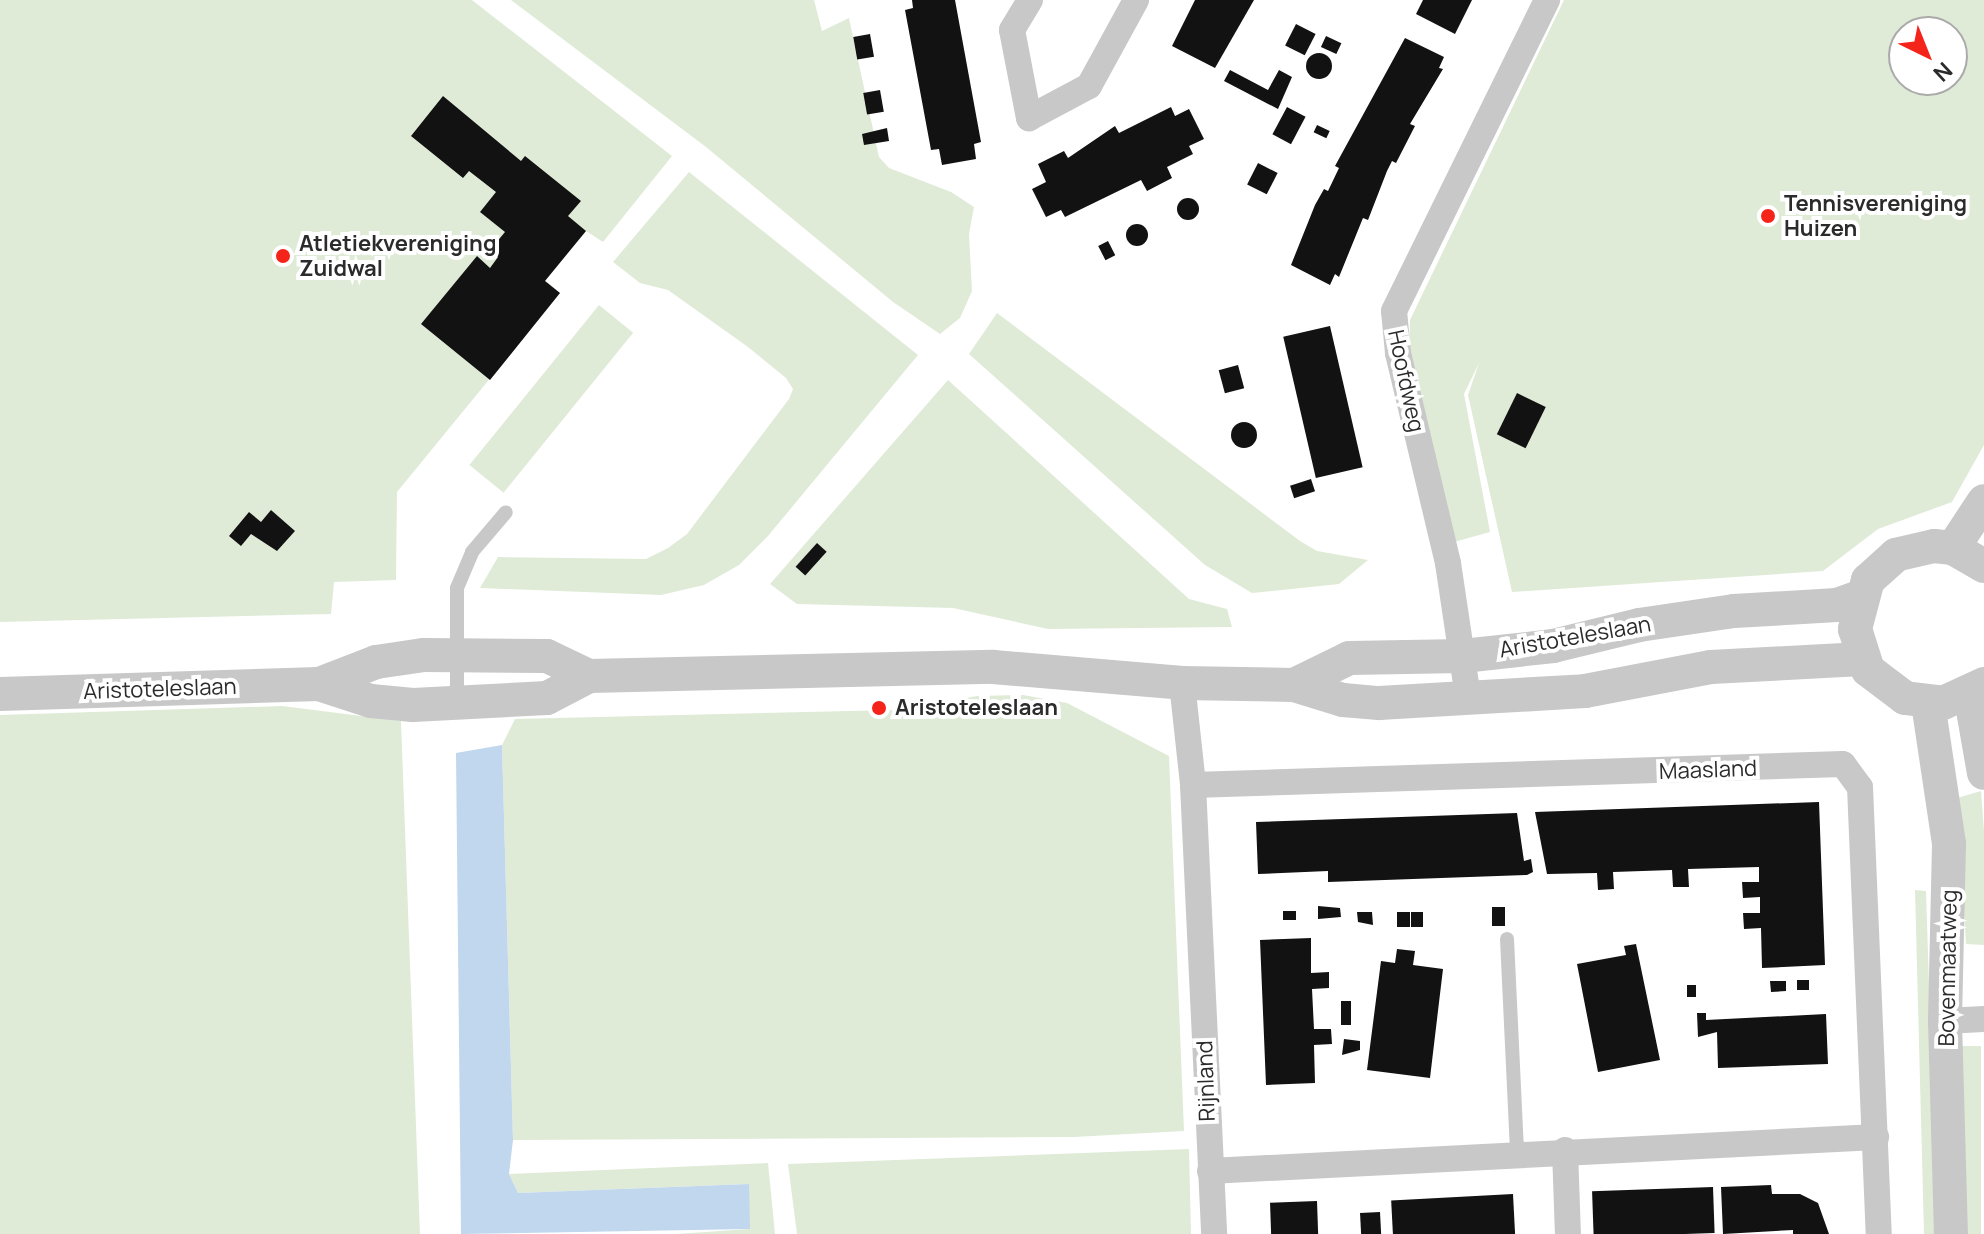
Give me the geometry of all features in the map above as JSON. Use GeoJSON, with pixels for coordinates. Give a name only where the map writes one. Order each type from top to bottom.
{"type":"FeatureCollection","features":[{"type":"Feature","properties":{"kind":"street"},"geometry":{"type":"LineString","coordinates":[[1030,0],[1012,30],[1029,118],[1089,86],[1135,0]]}},
{"type":"Feature","properties":{"kind":"street","name":"Hoofdweg"},"geometry":{"type":"LineString","coordinates":[[1468,697],[1448,563],[1398,353],[1394,311],[1547,0]]}},
{"type":"Feature","properties":{"kind":"street"},"geometry":{"type":"LineString","coordinates":[[1953,548],[1984,501]]}},
{"type":"Feature","properties":{"kind":"street"},"geometry":{"type":"LineString","coordinates":[[1984,566],[1953,548],[1914,548],[1896,555],[1868,580],[1859,597],[1855,629],[1862,659],[1894,693],[1928,703],[1977,689],[1984,773]]}},
{"type":"Feature","properties":{"kind":"street","name":"Aristoteleslaan"},"geometry":{"type":"LineString","coordinates":[[1294,685],[1349,658],[1463,656],[1553,646],[1639,625],[1734,611],[1837,605],[1859,597]]}},
{"type":"Feature","properties":{"kind":"street","name":"Aristoteleslaan"},"geometry":{"type":"LineString","coordinates":[[319,684],[376,662],[455,655],[547,656],[589,676]]}},
{"type":"Feature","properties":{"kind":"street","name":"Aristoteleslaan"},"geometry":{"type":"LineString","coordinates":[[0,694],[319,684],[392,704],[547,698],[589,676],[993,667],[1182,683],[1294,685],[1343,700],[1379,703],[1585,691],[1711,667],[1862,659]]}},
{"type":"Feature","properties":{"kind":"street","name":"Rijnland"},"geometry":{"type":"LineString","coordinates":[[1182,683],[1193,785],[1214,1234]]}},
{"type":"Feature","properties":{"kind":"street","name":"Bovenmaatweg"},"geometry":{"type":"LineString","coordinates":[[1928,703],[1949,844],[1945,1021],[1951,1234]]}},
{"type":"Feature","properties":{"kind":"street","name":"Maasland"},"geometry":{"type":"LineString","coordinates":[[1193,785],[1843,764],[1860,787],[1876,1137]]}},
{"type":"Feature","properties":{"kind":"street"},"geometry":{"type":"LineString","coordinates":[[1945,1021],[1984,1019]]}},
{"type":"Feature","properties":{"kind":"street"},"geometry":{"type":"LineString","coordinates":[[1210,1171],[1517,1152],[1876,1137],[1879,1234]]}},
{"type":"Feature","properties":{"kind":"street"},"geometry":{"type":"LineString","coordinates":[[1565,1150],[1568,1234]]}},
{"type":"Feature","properties":{"kind":"lane"},"geometry":{"type":"LineString","coordinates":[[457,702],[453,605],[464,568],[506,512]]}},
{"type":"Feature","properties":{"kind":"lane"},"geometry":{"type":"LineString","coordinates":[[1507,939],[1517,1152]]}},
{"type":"Feature","properties":{"kind":"green space","name":"Atletiekvereniging Zuidwal"},"geometry":{"type":"Polygon","coordinates":[[[0,0],[472,0],[672,156],[603,242],[586,231],[545,280],[560,293],[397,492],[396,580],[334,582],[331,614],[0,622],[0,0]]]}},
{"type":"Feature","properties":{"kind":"green space"},"geometry":{"type":"Polygon","coordinates":[[[511,0],[814,0],[822,31],[849,18],[879,157],[889,168],[951,192],[974,207],[969,234],[972,291],[960,318],[940,334],[893,302],[706,147],[511,0]]]}},
{"type":"Feature","properties":{"kind":"green space","name":"Tennisvereniging Huizen"},"geometry":{"type":"Polygon","coordinates":[[[1564,0],[1984,0],[1984,445],[1952,502],[1878,529],[1823,571],[1512,592],[1468,395],[1479,363],[1464,394],[1490,532],[1454,542],[1409,358],[1410,320],[1564,0]]]}},
{"type":"Feature","properties":{"kind":"green space"},"geometry":{"type":"Polygon","coordinates":[[[689,172],[918,355],[768,536],[739,565],[704,585],[661,595],[480,588],[498,557],[646,559],[668,548],[687,534],[789,399],[793,389],[786,378],[748,347],[668,290],[640,283],[613,262],[689,172]]]}},
{"type":"Feature","properties":{"kind":"green space"},"geometry":{"type":"Polygon","coordinates":[[[599,305],[633,333],[504,493],[469,465],[599,305]]]}},
{"type":"Feature","properties":{"kind":"green space"},"geometry":{"type":"Polygon","coordinates":[[[997,313],[1300,541],[1317,551],[1368,560],[1339,584],[1252,593],[1205,565],[969,354],[997,313]]]}},
{"type":"Feature","properties":{"kind":"green space"},"geometry":{"type":"Polygon","coordinates":[[[948,380],[1189,599],[1227,609],[1232,627],[1048,629],[953,608],[797,604],[770,584],[948,380]]]}},
{"type":"Feature","properties":{"kind":"green space"},"geometry":{"type":"Polygon","coordinates":[[[1023,695],[1067,703],[1169,756],[1184,1131],[1074,1137],[513,1140],[502,745],[515,719],[893,710],[977,696],[1023,695]]]}},
{"type":"Feature","properties":{"kind":"green space"},"geometry":{"type":"Polygon","coordinates":[[[282,706],[401,721],[420,1234],[0,1234],[0,715],[282,706]]]}},
{"type":"Feature","properties":{"kind":"green space"},"geometry":{"type":"Polygon","coordinates":[[[1981,791],[1984,945],[1966,944],[1957,798],[1981,791]]]}},
{"type":"Feature","properties":{"kind":"green space"},"geometry":{"type":"Polygon","coordinates":[[[1915,890],[1926,891],[1937,1234],[1924,1234],[1915,890]]]}},
{"type":"Feature","properties":{"kind":"green space"},"geometry":{"type":"Polygon","coordinates":[[[1961,1046],[1981,1046],[1981,1234],[1961,1234],[1961,1046]]]}},
{"type":"Feature","properties":{"kind":"green space"},"geometry":{"type":"Polygon","coordinates":[[[1189,1149],[1191,1234],[797,1234],[788,1164],[1189,1149]]]}},
{"type":"Feature","properties":{"kind":"green space"},"geometry":{"type":"Polygon","coordinates":[[[768,1163],[775,1234],[676,1234],[749,1229],[748,1184],[518,1193],[509,1174],[768,1163]]]}},
{"type":"Feature","properties":{"kind":"water"},"geometry":{"type":"Polygon","coordinates":[[[502,745],[513,1140],[509,1174],[518,1193],[749,1184],[750,1229],[461,1234],[456,753],[502,745]]]}},
{"type":"Feature","properties":{"kind":"building"},"geometry":{"type":"Polygon","coordinates":[[[912,0],[955,0],[981,142],[974,144],[976,159],[942,165],[939,149],[931,150],[905,10],[913,8],[912,0]]]}},
{"type":"Feature","properties":{"kind":"building"},"geometry":{"type":"Polygon","coordinates":[[[1195,0],[1254,0],[1215,68],[1172,46],[1195,0]]]}},
{"type":"Feature","properties":{"kind":"building"},"geometry":{"type":"Polygon","coordinates":[[[1423,0],[1472,0],[1455,34],[1416,14],[1423,0]]]}},
{"type":"Feature","properties":{"kind":"building"},"geometry":{"type":"Polygon","coordinates":[[[1296,24],[1316,34],[1305,55],[1285,45],[1296,24]]]}},
{"type":"Feature","properties":{"kind":"building"},"geometry":{"type":"Polygon","coordinates":[[[870,34],[874,57],[857,60],[853,37],[870,34]]]}},
{"type":"Feature","properties":{"kind":"building"},"geometry":{"type":"Polygon","coordinates":[[[1326,36],[1341,43],[1336,54],[1321,47],[1326,36]]]}},
{"type":"Feature","properties":{"kind":"building"},"geometry":{"type":"Polygon","coordinates":[[[1405,38],[1444,57],[1439,68],[1443,69],[1410,124],[1415,126],[1396,163],[1392,161],[1387,171],[1368,220],[1363,218],[1339,277],[1335,274],[1330,285],[1291,265],[1315,205],[1324,189],[1328,191],[1339,168],[1335,166],[1405,38]]]}},
{"type":"Feature","properties":{"kind":"building"},"geometry":{"type":"Polygon","coordinates":[[[1319,53],[1328,57],[1332,66],[1328,75],[1319,79],[1310,75],[1306,66],[1310,57],[1319,53]]]}},
{"type":"Feature","properties":{"kind":"building"},"geometry":{"type":"Polygon","coordinates":[[[1230,70],[1268,90],[1279,70],[1292,77],[1278,109],[1224,81],[1230,70]]]}},
{"type":"Feature","properties":{"kind":"building"},"geometry":{"type":"Polygon","coordinates":[[[880,90],[884,112],[867,115],[863,93],[880,90]]]}},
{"type":"Feature","properties":{"kind":"building"},"geometry":{"type":"Polygon","coordinates":[[[443,96],[521,161],[525,156],[581,201],[568,216],[586,231],[545,281],[560,293],[490,380],[421,324],[477,256],[490,268],[498,257],[490,250],[505,232],[480,212],[496,192],[469,171],[463,178],[411,136],[443,96]]]}},
{"type":"Feature","properties":{"kind":"building"},"geometry":{"type":"Polygon","coordinates":[[[1171,107],[1175,116],[1189,109],[1204,139],[1189,146],[1193,154],[1167,167],[1172,178],[1147,191],[1141,180],[1065,217],[1061,210],[1046,217],[1032,189],[1046,182],[1038,164],[1064,151],[1068,158],[1115,126],[1119,133],[1171,107]]]}},
{"type":"Feature","properties":{"kind":"building"},"geometry":{"type":"Polygon","coordinates":[[[1287,107],[1306,117],[1291,144],[1272,134],[1287,107]]]}},
{"type":"Feature","properties":{"kind":"building"},"geometry":{"type":"Polygon","coordinates":[[[1317,125],[1330,131],[1326,138],[1314,132],[1317,125]]]}},
{"type":"Feature","properties":{"kind":"building"},"geometry":{"type":"Polygon","coordinates":[[[887,128],[889,141],[864,145],[862,134],[887,128]]]}},
{"type":"Feature","properties":{"kind":"building"},"geometry":{"type":"Polygon","coordinates":[[[1258,163],[1278,173],[1267,194],[1247,184],[1258,163]]]}},
{"type":"Feature","properties":{"kind":"building"},"geometry":{"type":"Polygon","coordinates":[[[1184,198],[1192,198],[1199,209],[1192,220],[1184,220],[1177,213],[1177,205],[1184,198]]]}},
{"type":"Feature","properties":{"kind":"building"},"geometry":{"type":"Polygon","coordinates":[[[1137,224],[1145,227],[1148,235],[1145,243],[1137,246],[1129,243],[1126,235],[1129,227],[1137,224]]]}},
{"type":"Feature","properties":{"kind":"building"},"geometry":{"type":"Polygon","coordinates":[[[1108,241],[1115,255],[1105,260],[1098,246],[1108,241]]]}},
{"type":"Feature","properties":{"kind":"building"},"geometry":{"type":"Polygon","coordinates":[[[1330,326],[1363,467],[1316,478],[1283,337],[1330,326]]]}},
{"type":"Feature","properties":{"kind":"building"},"geometry":{"type":"Polygon","coordinates":[[[1238,365],[1244,388],[1225,393],[1219,370],[1238,365]]]}},
{"type":"Feature","properties":{"kind":"building"},"geometry":{"type":"Polygon","coordinates":[[[1517,393],[1546,407],[1526,448],[1497,434],[1517,393]]]}},
{"type":"Feature","properties":{"kind":"building"},"geometry":{"type":"Polygon","coordinates":[[[1244,422],[1253,426],[1257,435],[1253,444],[1244,448],[1235,444],[1231,435],[1235,426],[1244,422]]]}},
{"type":"Feature","properties":{"kind":"building"},"geometry":{"type":"Polygon","coordinates":[[[1311,479],[1315,491],[1294,498],[1290,486],[1311,479]]]}},
{"type":"Feature","properties":{"kind":"building"},"geometry":{"type":"Polygon","coordinates":[[[271,510],[295,531],[277,551],[251,534],[241,546],[229,536],[249,512],[261,522],[271,510]]]}},
{"type":"Feature","properties":{"kind":"building"},"geometry":{"type":"Polygon","coordinates":[[[817,543],[827,552],[805,575],[796,567],[817,543]]]}},
{"type":"Feature","properties":{"kind":"building"},"geometry":{"type":"Polygon","coordinates":[[[1819,802],[1825,965],[1762,968],[1761,928],[1744,929],[1743,913],[1760,913],[1760,897],[1743,898],[1742,882],[1759,882],[1759,867],[1688,869],[1689,887],[1673,887],[1672,870],[1613,872],[1614,889],[1598,890],[1597,873],[1547,874],[1535,812],[1819,802]]]}},
{"type":"Feature","properties":{"kind":"building"},"geometry":{"type":"Polygon","coordinates":[[[1517,813],[1524,861],[1531,859],[1533,872],[1527,875],[1328,882],[1328,871],[1258,874],[1256,822],[1517,813]]]}},
{"type":"Feature","properties":{"kind":"building"},"geometry":{"type":"Polygon","coordinates":[[[1318,906],[1340,908],[1341,917],[1318,919],[1318,906]]]}},
{"type":"Feature","properties":{"kind":"building"},"geometry":{"type":"Polygon","coordinates":[[[1492,907],[1505,907],[1505,926],[1492,926],[1492,907]]]}},
{"type":"Feature","properties":{"kind":"building"},"geometry":{"type":"Polygon","coordinates":[[[1283,911],[1296,911],[1296,920],[1283,920],[1283,911]]]}},
{"type":"Feature","properties":{"kind":"building"},"geometry":{"type":"Polygon","coordinates":[[[1357,912],[1372,912],[1373,925],[1358,922],[1357,912]]]}},
{"type":"Feature","properties":{"kind":"building"},"geometry":{"type":"Polygon","coordinates":[[[1397,912],[1410,912],[1410,927],[1397,927],[1397,912]]]}},
{"type":"Feature","properties":{"kind":"building"},"geometry":{"type":"Polygon","coordinates":[[[1411,912],[1423,912],[1423,927],[1411,927],[1411,912]]]}},
{"type":"Feature","properties":{"kind":"building"},"geometry":{"type":"Polygon","coordinates":[[[1311,938],[1311,973],[1329,972],[1329,988],[1312,989],[1314,1029],[1331,1029],[1332,1044],[1314,1045],[1315,1083],[1266,1085],[1260,940],[1311,938]]]}},
{"type":"Feature","properties":{"kind":"building"},"geometry":{"type":"Polygon","coordinates":[[[1636,944],[1660,1060],[1598,1072],[1577,964],[1626,955],[1624,946],[1636,944]]]}},
{"type":"Feature","properties":{"kind":"building"},"geometry":{"type":"Polygon","coordinates":[[[1397,949],[1415,951],[1413,965],[1443,969],[1430,1078],[1367,1070],[1381,961],[1395,963],[1397,949]]]}},
{"type":"Feature","properties":{"kind":"building"},"geometry":{"type":"Polygon","coordinates":[[[1797,980],[1809,980],[1809,990],[1797,990],[1797,980]]]}},
{"type":"Feature","properties":{"kind":"building"},"geometry":{"type":"Polygon","coordinates":[[[1770,981],[1786,981],[1786,991],[1771,992],[1770,981]]]}},
{"type":"Feature","properties":{"kind":"building"},"geometry":{"type":"Polygon","coordinates":[[[1687,985],[1696,985],[1696,997],[1687,997],[1687,985]]]}},
{"type":"Feature","properties":{"kind":"building"},"geometry":{"type":"Polygon","coordinates":[[[1341,1001],[1351,1001],[1351,1025],[1341,1025],[1341,1001]]]}},
{"type":"Feature","properties":{"kind":"building"},"geometry":{"type":"Polygon","coordinates":[[[1697,1013],[1706,1013],[1706,1020],[1826,1014],[1828,1064],[1718,1068],[1717,1032],[1698,1037],[1697,1013]]]}},
{"type":"Feature","properties":{"kind":"building"},"geometry":{"type":"Polygon","coordinates":[[[1344,1039],[1360,1041],[1360,1050],[1342,1055],[1344,1039]]]}},
{"type":"Feature","properties":{"kind":"building"},"geometry":{"type":"Polygon","coordinates":[[[1771,1185],[1772,1194],[1800,1194],[1818,1203],[1829,1234],[1793,1234],[1793,1230],[1723,1234],[1721,1187],[1771,1185]]]}},
{"type":"Feature","properties":{"kind":"building"},"geometry":{"type":"Polygon","coordinates":[[[1713,1187],[1715,1233],[1594,1234],[1592,1191],[1713,1187]]]}},
{"type":"Feature","properties":{"kind":"building"},"geometry":{"type":"Polygon","coordinates":[[[1513,1194],[1515,1234],[1393,1234],[1391,1200],[1513,1194]]]}},
{"type":"Feature","properties":{"kind":"building"},"geometry":{"type":"Polygon","coordinates":[[[1317,1201],[1318,1234],[1271,1234],[1270,1203],[1317,1201]]]}},
{"type":"Feature","properties":{"kind":"building"},"geometry":{"type":"Polygon","coordinates":[[[1380,1212],[1381,1234],[1361,1234],[1360,1213],[1380,1212]]]}},
{"type":"Feature","properties":{"kind":"place","name":"Tennisvereniging Huizen"},"geometry":{"type":"Point","coordinates":[1768,216]}},
{"type":"Feature","properties":{"kind":"place","name":"Atletiekvereniging Zuidwal"},"geometry":{"type":"Point","coordinates":[283,256]}},
{"type":"Feature","properties":{"kind":"place","name":"Aristoteleslaan"},"geometry":{"type":"Point","coordinates":[879,708]}}]}
